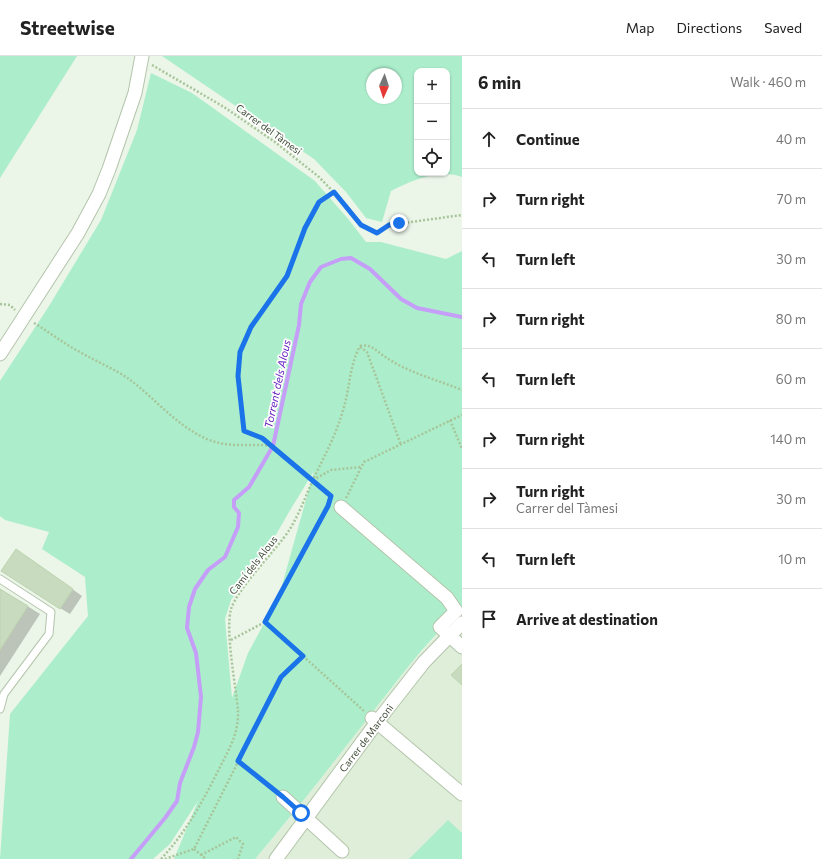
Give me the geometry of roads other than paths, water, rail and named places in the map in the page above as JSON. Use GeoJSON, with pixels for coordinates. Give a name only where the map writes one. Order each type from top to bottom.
{"type":"FeatureCollection","features":[{"type":"Feature","properties":{"kind":"street"},"geometry":{"type":"LineString","coordinates":[[0,354],[78,234],[99,194],[110,169],[147,60]]}},
{"type":"Feature","properties":{"kind":"street"},"geometry":{"type":"LineString","coordinates":[[341,507],[447,598],[456,611],[440,627],[462,647]]}},
{"type":"Feature","properties":{"kind":"street","name":"Carrer de Marconi"},"geometry":{"type":"LineString","coordinates":[[276,859],[374,720],[424,662],[462,623]]}},
{"type":"Feature","properties":{"kind":"street"},"geometry":{"type":"LineString","coordinates":[[374,720],[445,782],[462,794]]}},
{"type":"Feature","properties":{"kind":"street"},"geometry":{"type":"LineString","coordinates":[[283,797],[342,851]]}},
{"type":"Feature","properties":{"kind":"lane"},"geometry":{"type":"LineString","coordinates":[[0,578],[51,612],[49,634],[2,695],[0,709]]}},
{"type":"Feature","properties":{"kind":"waterway","name":"Torrent dels Alous"},"geometry":{"type":"LineString","coordinates":[[131,859],[177,801],[180,783],[194,747],[198,732],[201,697],[196,653],[187,628],[189,607],[195,589],[208,570],[225,557],[238,527],[239,513],[234,507],[234,500],[249,487],[273,446],[299,325],[301,304],[310,282],[321,267],[341,259],[351,258],[370,269],[401,299],[417,308],[462,317]]}}]}
